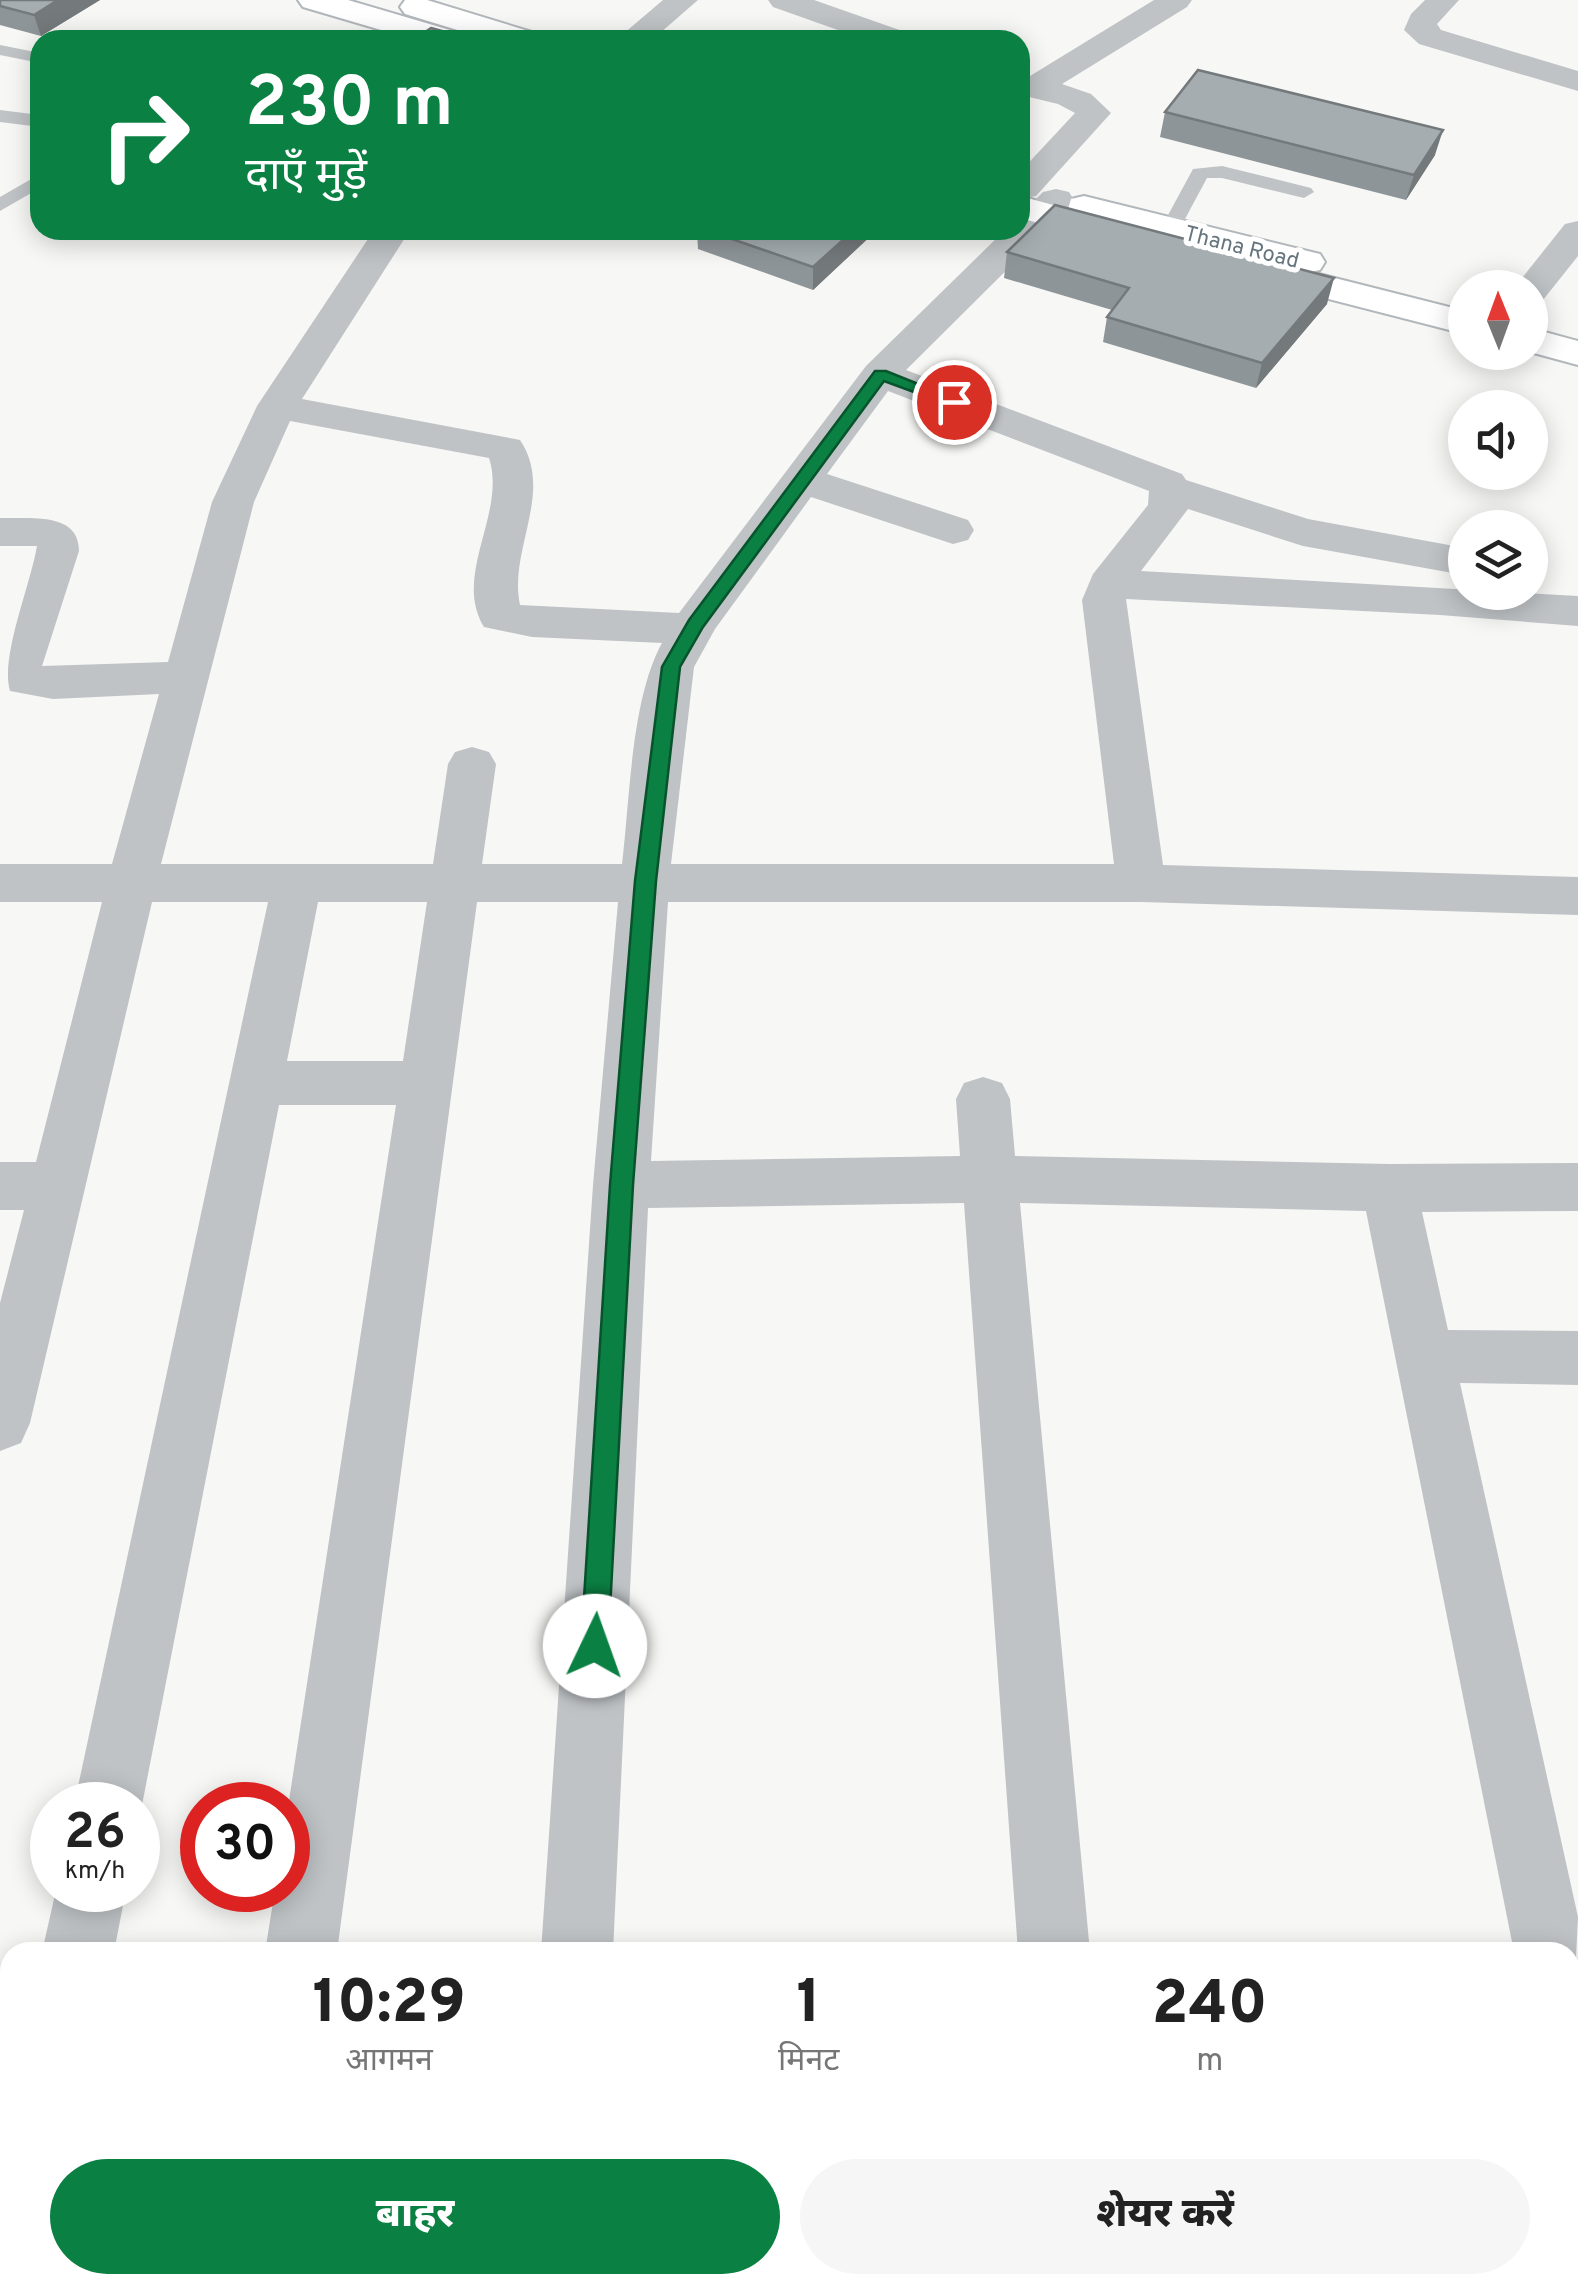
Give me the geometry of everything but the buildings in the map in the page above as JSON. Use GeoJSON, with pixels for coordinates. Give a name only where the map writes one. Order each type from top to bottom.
{"type":"FeatureCollection","features":[{"type":"Feature","properties":{"kind":"main road"},"geometry":{"type":"LineString","coordinates":[[314,0],[416,30]]}},
{"type":"Feature","properties":{"kind":"main road"},"geometry":{"type":"LineString","coordinates":[[392,0],[491,30]]}},
{"type":"Feature","properties":{"kind":"main road"},"geometry":{"type":"LineString","coordinates":[[1033,200],[1448,318]]}},
{"type":"Feature","properties":{"kind":"main road","name":"Thana Road"},"geometry":{"type":"LineString","coordinates":[[1033,200],[1171,228],[1448,296]]}},
{"type":"Feature","properties":{"kind":"main road"},"geometry":{"type":"LineString","coordinates":[[1548,321],[1578,329]]}},
{"type":"Feature","properties":{"kind":"main road"},"geometry":{"type":"LineString","coordinates":[[1548,344],[1578,352]]}},
{"type":"Feature","properties":{"kind":"street"},"geometry":{"type":"LineString","coordinates":[[644,30],[682,0]]}},
{"type":"Feature","properties":{"kind":"street"},"geometry":{"type":"LineString","coordinates":[[784,0],[869,30]]}},
{"type":"Feature","properties":{"kind":"street"},"geometry":{"type":"LineString","coordinates":[[1030,84],[1176,0]]}},
{"type":"Feature","properties":{"kind":"street"},"geometry":{"type":"LineString","coordinates":[[1443,0],[1422,21],[1420,30],[1430,37],[1578,81]]}},
{"type":"Feature","properties":{"kind":"street"},"geometry":{"type":"LineString","coordinates":[[1030,87],[1089,106],[1094,113],[1033,200]]}},
{"type":"Feature","properties":{"kind":"street"},"geometry":{"type":"LineString","coordinates":[[1548,270],[1578,232]]}},
{"type":"Feature","properties":{"kind":"street"},"geometry":{"type":"LineString","coordinates":[[0,1423],[130,884],[189,677],[233,502],[278,406],[386,240]]}},
{"type":"Feature","properties":{"kind":"street"},"geometry":{"type":"LineString","coordinates":[[578,1942],[622,1185],[646,881],[671,667],[692,629],[880,374],[998,240]]}},
{"type":"Feature","properties":{"kind":"street"},"geometry":{"type":"LineString","coordinates":[[880,374],[1167,483],[1168,508],[1108,584],[1104,616],[1141,884]]}},
{"type":"Feature","properties":{"kind":"street"},"geometry":{"type":"LineString","coordinates":[[278,406],[506,449],[513,473],[496,588],[500,617],[692,629]]}},
{"type":"Feature","properties":{"kind":"street"},"geometry":{"type":"LineString","coordinates":[[802,480],[953,530]]}},
{"type":"Feature","properties":{"kind":"street"},"geometry":{"type":"LineString","coordinates":[[1169,489],[1303,532],[1448,558]]}},
{"type":"Feature","properties":{"kind":"street"},"geometry":{"type":"LineString","coordinates":[[0,532],[49,533],[58,538],[58,550],[21,656],[18,671],[26,680],[53,683],[189,677]]}},
{"type":"Feature","properties":{"kind":"street"},"geometry":{"type":"LineString","coordinates":[[1108,584],[1440,600],[1578,612]]}},
{"type":"Feature","properties":{"kind":"street"},"geometry":{"type":"LineString","coordinates":[[302,1942],[472,764]]}},
{"type":"Feature","properties":{"kind":"street"},"geometry":{"type":"LineString","coordinates":[[113,1782],[297,883]]}},
{"type":"Feature","properties":{"kind":"street"},"geometry":{"type":"LineString","coordinates":[[0,884],[1141,884],[1578,896]]}},
{"type":"Feature","properties":{"kind":"street"},"geometry":{"type":"LineString","coordinates":[[256,1083],[426,1083]]}},
{"type":"Feature","properties":{"kind":"street"},"geometry":{"type":"LineString","coordinates":[[983,1099],[1053,1942]]}},
{"type":"Feature","properties":{"kind":"street"},"geometry":{"type":"LineString","coordinates":[[622,1185],[990,1180],[1578,1188]]}},
{"type":"Feature","properties":{"kind":"street"},"geometry":{"type":"LineString","coordinates":[[0,1186],[57,1186]]}},
{"type":"Feature","properties":{"kind":"street"},"geometry":{"type":"LineString","coordinates":[[1389,1188],[1548,1942]]}},
{"type":"Feature","properties":{"kind":"street"},"geometry":{"type":"LineString","coordinates":[[1422,1356],[1578,1358]]}},
{"type":"Feature","properties":{"kind":"street"},"geometry":{"type":"LineString","coordinates":[[80,1942],[86,1912]]}},
{"type":"Feature","properties":{"kind":"lane"},"geometry":{"type":"LineString","coordinates":[[0,50],[30,56]]}},
{"type":"Feature","properties":{"kind":"lane"},"geometry":{"type":"LineString","coordinates":[[0,116],[30,120]]}},
{"type":"Feature","properties":{"kind":"lane"},"geometry":{"type":"LineString","coordinates":[[1171,228],[1200,174],[1222,172],[1304,192]]}},
{"type":"Feature","properties":{"kind":"lane"},"geometry":{"type":"LineString","coordinates":[[0,206],[30,186]]}},
{"type":"Feature","properties":{"kind":"route"},"geometry":{"type":"LineString","coordinates":[[595,1646],[622,1185],[646,881],[671,667],[695,624],[880,374],[954,402]]}}]}
